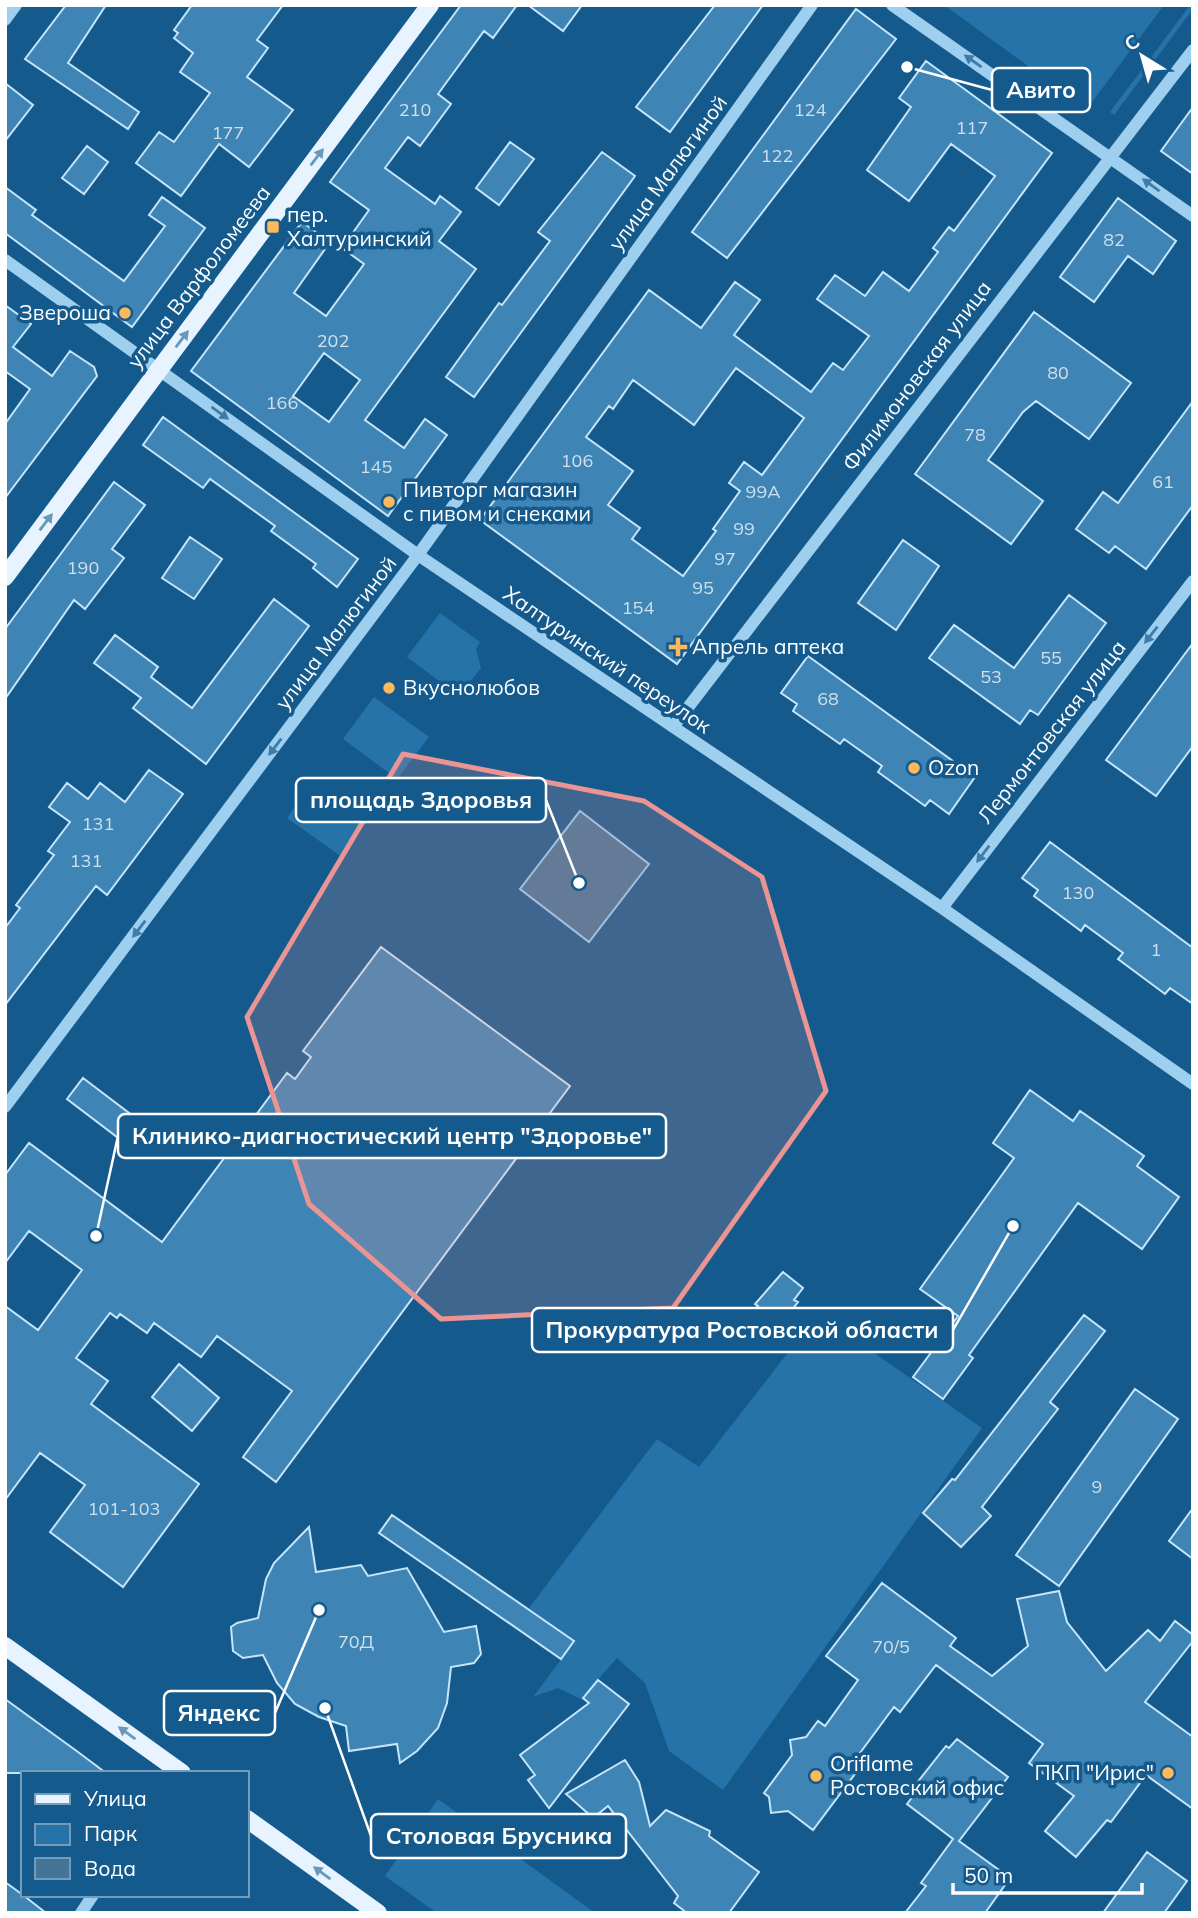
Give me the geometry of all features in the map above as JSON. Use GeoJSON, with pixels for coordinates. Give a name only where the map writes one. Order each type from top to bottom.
{"type":"FeatureCollection","features":[{"type":"Feature","properties":{"kind":"main road","name":"улица Варфоломеева"},"geometry":{"type":"LineString","coordinates":[[5,577],[430,5]]}},
{"type":"Feature","properties":{"kind":"main road"},"geometry":{"type":"LineString","coordinates":[[5,1646],[179,1771]]}},
{"type":"Feature","properties":{"kind":"main road"},"geometry":{"type":"LineString","coordinates":[[248,1820],[378,1913]]}},
{"type":"Feature","properties":{"kind":"street"},"geometry":{"type":"LineString","coordinates":[[5,20],[16,5]]}},
{"type":"Feature","properties":{"kind":"street","name":"улица Малюгиной"},"geometry":{"type":"LineString","coordinates":[[5,1107],[418,555],[812,5]]}},
{"type":"Feature","properties":{"kind":"street"},"geometry":{"type":"LineString","coordinates":[[892,5],[1110,155],[1193,216]]}},
{"type":"Feature","properties":{"kind":"street","name":"Филимоновская улица"},"geometry":{"type":"LineString","coordinates":[[673,727],[1193,50]]}},
{"type":"Feature","properties":{"kind":"street","name":"Халтуринский переулок"},"geometry":{"type":"LineString","coordinates":[[5,260],[418,555],[942,908],[1193,1084]]}},
{"type":"Feature","properties":{"kind":"street","name":"Лермонтовская улица"},"geometry":{"type":"LineString","coordinates":[[942,908],[1193,580]]}},
{"type":"Feature","properties":{"kind":"street"},"geometry":{"type":"LineString","coordinates":[[80,1913],[92,1897]]}},
{"type":"Feature","properties":{"kind":"highlighted area"},"geometry":{"type":"Polygon","coordinates":[[[403,754],[644,801],[762,877],[826,1091],[673,1308],[441,1319],[309,1204],[247,1017],[403,754]]]}},
{"type":"Feature","properties":{"kind":"green space"},"geometry":{"type":"Polygon","coordinates":[[[944,5],[1164,5],[1087,109],[944,5]]]}},
{"type":"Feature","properties":{"kind":"green space"},"geometry":{"type":"Polygon","coordinates":[[[1190,5],[1193,5],[1193,9],[1114,115],[1110,112],[1190,5]]]}},
{"type":"Feature","properties":{"kind":"green space"},"geometry":{"type":"Polygon","coordinates":[[[440,613],[480,642],[476,649],[481,668],[459,696],[407,657],[440,613]]]}},
{"type":"Feature","properties":{"kind":"green space"},"geometry":{"type":"Polygon","coordinates":[[[374,697],[429,737],[397,779],[343,739],[374,697]]]}},
{"type":"Feature","properties":{"kind":"green space"},"geometry":{"type":"Polygon","coordinates":[[[315,778],[370,817],[342,857],[287,818],[315,778]]]}},
{"type":"Feature","properties":{"kind":"green space"},"geometry":{"type":"Polygon","coordinates":[[[818,1314],[982,1428],[723,1790],[669,1751],[645,1683],[617,1658],[581,1699],[558,1688],[533,1697],[575,1641],[529,1608],[657,1439],[699,1467],[818,1314]]]}},
{"type":"Feature","properties":{"kind":"green space"},"geometry":{"type":"Polygon","coordinates":[[[438,1799],[595,1913],[437,1913],[385,1876],[438,1799]]]}},
{"type":"Feature","properties":{"kind":"water"},"geometry":{"type":"Polygon","coordinates":[[[580,811],[649,864],[589,942],[520,889],[580,811]]]}},
{"type":"Feature","properties":{"kind":"building"},"geometry":{"type":"Polygon","coordinates":[[[66,5],[106,5],[68,63],[139,112],[128,129],[25,59],[66,5]]]}},
{"type":"Feature","properties":{"kind":"building"},"geometry":{"type":"Polygon","coordinates":[[[192,5],[283,5],[257,40],[268,48],[247,77],[293,110],[249,167],[219,144],[181,196],[136,163],[159,132],[174,142],[210,93],[180,72],[193,53],[174,38],[178,33],[174,30],[192,5]]]}},
{"type":"Feature","properties":{"kind":"building"},"geometry":{"type":"Polygon","coordinates":[[[461,5],[517,5],[493,38],[484,31],[438,94],[451,104],[420,146],[408,137],[385,168],[435,204],[440,196],[461,212],[439,241],[476,269],[365,420],[404,448],[425,419],[447,435],[388,516],[191,371],[302,222],[330,242],[294,293],[326,316],[364,264],[342,248],[369,210],[330,182],[461,5]],[[324,353],[293,396],[329,422],[360,380],[324,353]]]}},
{"type":"Feature","properties":{"kind":"building"},"geometry":{"type":"Polygon","coordinates":[[[528,5],[582,5],[563,31],[528,5]]]}},
{"type":"Feature","properties":{"kind":"building"},"geometry":{"type":"Polygon","coordinates":[[[715,5],[763,5],[670,132],[636,107],[715,5]]]}},
{"type":"Feature","properties":{"kind":"building"},"geometry":{"type":"Polygon","coordinates":[[[856,9],[896,39],[727,258],[692,232],[856,9]]]}},
{"type":"Feature","properties":{"kind":"building"},"geometry":{"type":"Polygon","coordinates":[[[926,61],[1052,153],[677,664],[480,520],[649,290],[701,328],[735,282],[760,300],[734,335],[811,392],[833,363],[843,370],[869,336],[817,299],[835,275],[865,296],[883,272],[909,291],[938,252],[933,248],[949,227],[954,231],[995,176],[951,144],[909,201],[867,170],[911,107],[899,98],[926,61]],[[736,368],[694,425],[633,380],[613,409],[609,406],[586,437],[633,471],[608,505],[640,528],[632,539],[683,576],[716,531],[713,529],[740,491],[729,483],[744,462],[762,475],[804,418],[736,368]]]}},
{"type":"Feature","properties":{"kind":"building"},"geometry":{"type":"Polygon","coordinates":[[[5,83],[33,105],[5,141],[5,83]]]}},
{"type":"Feature","properties":{"kind":"building"},"geometry":{"type":"Polygon","coordinates":[[[1193,107],[1193,174],[1161,151],[1193,107]]]}},
{"type":"Feature","properties":{"kind":"building"},"geometry":{"type":"Polygon","coordinates":[[[510,142],[534,159],[499,205],[476,188],[510,142]]]}},
{"type":"Feature","properties":{"kind":"building"},"geometry":{"type":"Polygon","coordinates":[[[87,146],[108,162],[84,194],[62,178],[87,146]]]}},
{"type":"Feature","properties":{"kind":"building"},"geometry":{"type":"Polygon","coordinates":[[[602,152],[635,176],[474,397],[446,377],[499,303],[502,305],[550,241],[538,232],[602,152]]]}},
{"type":"Feature","properties":{"kind":"building"},"geometry":{"type":"Polygon","coordinates":[[[5,187],[36,210],[32,215],[124,281],[165,226],[149,215],[162,197],[205,228],[132,327],[5,233],[5,187]]]}},
{"type":"Feature","properties":{"kind":"building"},"geometry":{"type":"Polygon","coordinates":[[[1118,198],[1176,241],[1153,274],[1128,256],[1094,302],[1060,277],[1118,198]]]}},
{"type":"Feature","properties":{"kind":"building"},"geometry":{"type":"Polygon","coordinates":[[[5,305],[31,324],[13,347],[52,376],[70,351],[94,367],[97,376],[5,498],[5,424],[30,389],[5,371],[5,305]]]}},
{"type":"Feature","properties":{"kind":"building"},"geometry":{"type":"Polygon","coordinates":[[[1034,312],[1131,383],[1089,439],[1036,401],[1023,412],[988,460],[1043,501],[1011,544],[915,474],[1034,312]]]}},
{"type":"Feature","properties":{"kind":"building"},"geometry":{"type":"Polygon","coordinates":[[[1193,401],[1193,505],[1146,569],[1115,546],[1109,553],[1076,529],[1103,492],[1118,503],[1193,401]]]}},
{"type":"Feature","properties":{"kind":"building"},"geometry":{"type":"Polygon","coordinates":[[[163,417],[358,559],[337,587],[313,568],[316,564],[271,531],[275,526],[210,479],[203,488],[143,445],[163,417]]]}},
{"type":"Feature","properties":{"kind":"building"},"geometry":{"type":"Polygon","coordinates":[[[114,482],[145,505],[112,549],[124,558],[85,609],[74,600],[5,699],[5,629],[114,482]]]}},
{"type":"Feature","properties":{"kind":"building"},"geometry":{"type":"Polygon","coordinates":[[[190,537],[222,559],[194,599],[162,578],[190,537]]]}},
{"type":"Feature","properties":{"kind":"building"},"geometry":{"type":"Polygon","coordinates":[[[903,540],[939,566],[896,630],[858,603],[903,540]]]}},
{"type":"Feature","properties":{"kind":"building"},"geometry":{"type":"Polygon","coordinates":[[[1069,595],[1106,623],[1038,715],[1030,710],[1020,724],[929,658],[954,625],[1014,668],[1069,595]]]}},
{"type":"Feature","properties":{"kind":"building"},"geometry":{"type":"Polygon","coordinates":[[[274,599],[309,626],[206,764],[133,708],[141,698],[94,663],[115,635],[158,667],[151,677],[192,708],[274,599]]]}},
{"type":"Feature","properties":{"kind":"building"},"geometry":{"type":"Polygon","coordinates":[[[1193,643],[1193,746],[1156,796],[1106,760],[1193,643]]]}},
{"type":"Feature","properties":{"kind":"building"},"geometry":{"type":"Polygon","coordinates":[[[808,656],[975,777],[949,814],[930,800],[925,806],[878,772],[882,766],[844,739],[840,744],[793,711],[797,704],[781,693],[808,656]]]}},
{"type":"Feature","properties":{"kind":"building"},"geometry":{"type":"Polygon","coordinates":[[[149,770],[183,794],[107,895],[96,886],[5,1005],[5,928],[20,908],[16,905],[54,855],[48,851],[70,822],[49,807],[67,783],[88,799],[100,783],[125,802],[149,770]]]}},
{"type":"Feature","properties":{"kind":"building"},"geometry":{"type":"Polygon","coordinates":[[[1050,842],[1193,948],[1193,1004],[1170,988],[1165,994],[1118,959],[1123,953],[1085,925],[1081,931],[1034,896],[1038,890],[1022,878],[1050,842]]]}},
{"type":"Feature","properties":{"kind":"building"},"geometry":{"type":"Polygon","coordinates":[[[381,947],[570,1086],[276,1482],[243,1457],[292,1391],[217,1336],[201,1357],[154,1323],[147,1333],[120,1314],[117,1318],[110,1313],[76,1358],[108,1381],[91,1404],[199,1484],[123,1587],[50,1532],[85,1485],[40,1453],[5,1500],[5,1306],[38,1330],[82,1270],[29,1231],[5,1263],[5,1175],[29,1143],[162,1242],[287,1073],[295,1079],[311,1057],[303,1051],[381,947]]]}},
{"type":"Feature","properties":{"kind":"building"},"geometry":{"type":"Polygon","coordinates":[[[83,1078],[133,1116],[117,1137],[67,1099],[83,1078]]]}},
{"type":"Feature","properties":{"kind":"building"},"geometry":{"type":"Polygon","coordinates":[[[1030,1090],[1073,1121],[1080,1111],[1144,1156],[1137,1166],[1179,1197],[1142,1249],[1078,1203],[969,1355],[973,1358],[943,1399],[913,1377],[958,1316],[920,1289],[1014,1158],[993,1143],[1030,1090]]]}},
{"type":"Feature","properties":{"kind":"building"},"geometry":{"type":"Polygon","coordinates":[[[783,1272],[803,1288],[794,1300],[798,1302],[781,1324],[778,1322],[769,1333],[749,1317],[758,1306],[755,1304],[783,1272]]]}},
{"type":"Feature","properties":{"kind":"building"},"geometry":{"type":"Polygon","coordinates":[[[1084,1315],[1105,1331],[1050,1402],[1058,1409],[982,1507],[991,1516],[961,1547],[923,1513],[952,1479],[955,1480],[1084,1315]]]}},
{"type":"Feature","properties":{"kind":"building"},"geometry":{"type":"Polygon","coordinates":[[[179,1364],[219,1398],[192,1431],[152,1397],[179,1364]]]}},
{"type":"Feature","properties":{"kind":"building"},"geometry":{"type":"Polygon","coordinates":[[[1135,1389],[1178,1419],[1059,1586],[1016,1555],[1135,1389]]]}},
{"type":"Feature","properties":{"kind":"building"},"geometry":{"type":"Polygon","coordinates":[[[1193,1508],[1193,1559],[1169,1541],[1193,1508]]]}},
{"type":"Feature","properties":{"kind":"building"},"geometry":{"type":"Polygon","coordinates":[[[392,1515],[574,1641],[561,1659],[379,1533],[392,1515]]]}},
{"type":"Feature","properties":{"kind":"building"},"geometry":{"type":"Polygon","coordinates":[[[309,1527],[316,1572],[361,1565],[368,1576],[407,1568],[444,1632],[476,1626],[481,1654],[474,1663],[451,1667],[447,1703],[438,1728],[417,1751],[400,1763],[397,1744],[349,1751],[346,1726],[319,1717],[295,1704],[277,1683],[263,1655],[243,1658],[233,1651],[231,1627],[258,1618],[266,1579],[274,1563],[309,1527]]]}},
{"type":"Feature","properties":{"kind":"building"},"geometry":{"type":"Polygon","coordinates":[[[882,1583],[956,1638],[950,1646],[992,1676],[1028,1646],[1017,1599],[1059,1591],[1067,1622],[1106,1671],[1148,1630],[1160,1641],[1175,1621],[1193,1635],[1193,1641],[1145,1702],[1193,1737],[1193,1809],[1146,1775],[1111,1822],[1107,1820],[1076,1857],[1045,1831],[1074,1796],[1029,1763],[1043,1744],[936,1665],[900,1712],[894,1707],[860,1753],[867,1758],[813,1830],[788,1811],[771,1813],[769,1797],[764,1793],[792,1755],[790,1740],[806,1737],[818,1721],[825,1726],[858,1680],[826,1656],[882,1583]]]}},
{"type":"Feature","properties":{"kind":"building"},"geometry":{"type":"Polygon","coordinates":[[[598,1680],[629,1704],[549,1808],[528,1780],[535,1775],[520,1755],[589,1703],[583,1698],[598,1680]]]}},
{"type":"Feature","properties":{"kind":"building"},"geometry":{"type":"Polygon","coordinates":[[[5,1699],[103,1771],[21,1771],[5,1773],[5,1699]]]}},
{"type":"Feature","properties":{"kind":"building"},"geometry":{"type":"Polygon","coordinates":[[[957,1739],[1008,1777],[959,1841],[1006,1875],[1001,1882],[1005,1885],[985,1913],[905,1913],[926,1886],[921,1883],[953,1839],[907,1804],[920,1787],[916,1784],[946,1746],[949,1748],[957,1739]]]}},
{"type":"Feature","properties":{"kind":"building"},"geometry":{"type":"Polygon","coordinates":[[[625,1760],[639,1782],[650,1826],[666,1810],[710,1831],[709,1836],[759,1872],[729,1913],[687,1913],[674,1903],[678,1896],[608,1806],[593,1818],[566,1794],[625,1760]]]}},
{"type":"Feature","properties":{"kind":"building"},"geometry":{"type":"Polygon","coordinates":[[[1147,1852],[1187,1881],[1164,1913],[1103,1913],[1147,1852]]]}},
{"type":"Feature","properties":{"kind":"building"},"geometry":{"type":"Polygon","coordinates":[[[5,1882],[21,1894],[21,1897],[26,1897],[46,1913],[5,1913],[5,1882]]]}},
{"type":"Feature","properties":{"kind":"place","name":"Авито"},"geometry":{"type":"Point","coordinates":[907,67]}},
{"type":"Feature","properties":{"kind":"place","name":"пер. Халтуринский"},"geometry":{"type":"Point","coordinates":[273,227]}},
{"type":"Feature","properties":{"kind":"place","name":"Звероша"},"geometry":{"type":"Point","coordinates":[125,313]}},
{"type":"Feature","properties":{"kind":"place","name":"Пивторг магазин с пивом и снеками"},"geometry":{"type":"Point","coordinates":[389,502]}},
{"type":"Feature","properties":{"kind":"place","name":"Апрель аптека"},"geometry":{"type":"Point","coordinates":[678,647]}},
{"type":"Feature","properties":{"kind":"place","name":"Вкуснолюбов"},"geometry":{"type":"Point","coordinates":[389,688]}},
{"type":"Feature","properties":{"kind":"place","name":"Ozon"},"geometry":{"type":"Point","coordinates":[914,768]}},
{"type":"Feature","properties":{"kind":"place","name":"площадь Здоровья"},"geometry":{"type":"Point","coordinates":[579,883]}},
{"type":"Feature","properties":{"kind":"place","name":"Прокуратура Ростовской области"},"geometry":{"type":"Point","coordinates":[1013,1226]}},
{"type":"Feature","properties":{"kind":"place","name":"Клинико-диагностический центр \"Здоровье\""},"geometry":{"type":"Point","coordinates":[96,1236]}},
{"type":"Feature","properties":{"kind":"place","name":"Яндекс"},"geometry":{"type":"Point","coordinates":[319,1610]}},
{"type":"Feature","properties":{"kind":"place","name":"Столовая Брусника"},"geometry":{"type":"Point","coordinates":[325,1708]}},
{"type":"Feature","properties":{"kind":"place","name":"ПКП \"Ирис\""},"geometry":{"type":"Point","coordinates":[1168,1773]}},
{"type":"Feature","properties":{"kind":"place","name":"Oriflame Ростовский офис"},"geometry":{"type":"Point","coordinates":[816,1776]}}]}
